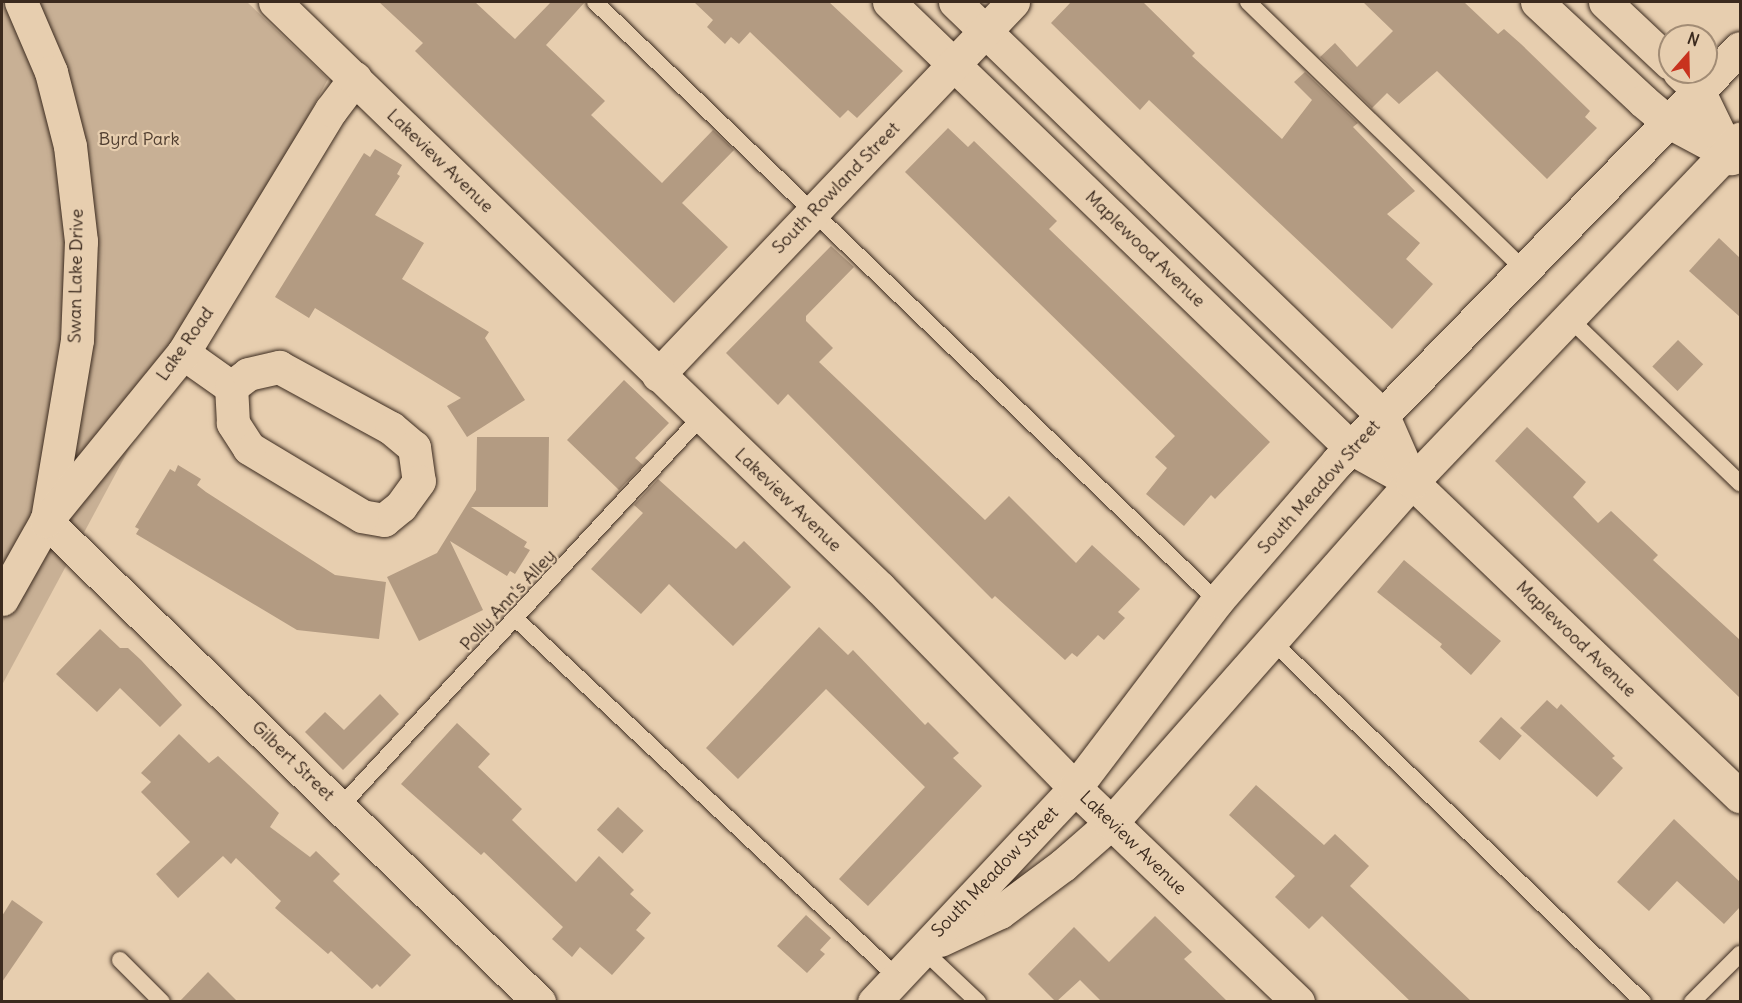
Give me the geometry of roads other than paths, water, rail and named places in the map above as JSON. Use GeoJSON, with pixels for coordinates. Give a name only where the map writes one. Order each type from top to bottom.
{"type":"FeatureCollection","features":[{"type":"Feature","properties":{"kind":"street","name":"Swan Lake Drive"},"geometry":{"type":"LineString","coordinates":[[21,2],[51,72],[70,146],[81,241],[77,340],[46,521]]}},
{"type":"Feature","properties":{"kind":"street","name":"Lakeview Avenue"},"geometry":{"type":"LineString","coordinates":[[275,2],[880,588],[1111,823],[1298,1002]]}},
{"type":"Feature","properties":{"kind":"street","name":"Maplewood Avenue"},"geometry":{"type":"LineString","coordinates":[[889,2],[1351,448],[1412,482],[1740,796]]}},
{"type":"Feature","properties":{"kind":"street","name":"Maplewood Avenue"},"geometry":{"type":"LineString","coordinates":[[955,2],[1383,416],[1412,482]]}},
{"type":"Feature","properties":{"kind":"street","name":"South Rowland Street"},"geometry":{"type":"LineString","coordinates":[[658,375],[1013,2]]}},
{"type":"Feature","properties":{"kind":"street"},"geometry":{"type":"LineString","coordinates":[[1537,2],[1668,121],[1736,154]]}},
{"type":"Feature","properties":{"kind":"street"},"geometry":{"type":"LineString","coordinates":[[1605,2],[1658,52]]}},
{"type":"Feature","properties":{"kind":"street","name":"South Meadow Street"},"geometry":{"type":"LineString","coordinates":[[1718,62],[1740,48]]}},
{"type":"Feature","properties":{"kind":"street","name":"Lake Road"},"geometry":{"type":"LineString","coordinates":[[2,599],[46,521],[183,353],[331,110],[355,78]]}},
{"type":"Feature","properties":{"kind":"street","name":"South Meadow Street"},"geometry":{"type":"LineString","coordinates":[[874,1002],[896,976],[1076,788],[1217,601],[1351,448],[1668,121],[1687,84]]}},
{"type":"Feature","properties":{"kind":"street"},"geometry":{"type":"LineString","coordinates":[[1691,84],[1736,154]]}},
{"type":"Feature","properties":{"kind":"street","name":"South Meadow Street"},"geometry":{"type":"LineString","coordinates":[[922,949],[1000,912],[1063,865],[1111,823],[1412,482],[1569,318],[1736,154]]}},
{"type":"Feature","properties":{"kind":"street"},"geometry":{"type":"LineString","coordinates":[[183,353],[231,387]]}},
{"type":"Feature","properties":{"kind":"street"},"geometry":{"type":"LineString","coordinates":[[279,367],[392,428],[414,447],[418,481],[401,506],[384,519],[362,516],[249,448],[233,423],[231,387],[248,374],[279,367]]}},
{"type":"Feature","properties":{"kind":"street","name":"Gilbert Street"},"geometry":{"type":"LineString","coordinates":[[46,521],[539,1002]]}},
{"type":"Feature","properties":{"kind":"lane"},"geometry":{"type":"LineString","coordinates":[[594,2],[1217,601]]}},
{"type":"Feature","properties":{"kind":"lane"},"geometry":{"type":"LineString","coordinates":[[1248,2],[1525,270]]}},
{"type":"Feature","properties":{"kind":"lane"},"geometry":{"type":"LineString","coordinates":[[1569,318],[1740,483]]}},
{"type":"Feature","properties":{"kind":"lane","name":"Polly Ann's Alley"},"geometry":{"type":"LineString","coordinates":[[340,807],[517,620],[701,417]]}},
{"type":"Feature","properties":{"kind":"lane"},"geometry":{"type":"LineString","coordinates":[[517,620],[896,976]]}},
{"type":"Feature","properties":{"kind":"lane"},"geometry":{"type":"LineString","coordinates":[[1271,640],[1643,1002]]}},
{"type":"Feature","properties":{"kind":"lane"},"geometry":{"type":"LineString","coordinates":[[922,949],[978,1002]]}},
{"type":"Feature","properties":{"kind":"lane"},"geometry":{"type":"LineString","coordinates":[[1692,1002],[1740,954]]}},
{"type":"Feature","properties":{"kind":"lane"},"geometry":{"type":"LineString","coordinates":[[120,960],[162,1002]]}},
{"type":"Feature","properties":{"kind":"park label","name":"Byrd Park"},"geometry":{"type":"Point","coordinates":[139,139]}}]}
